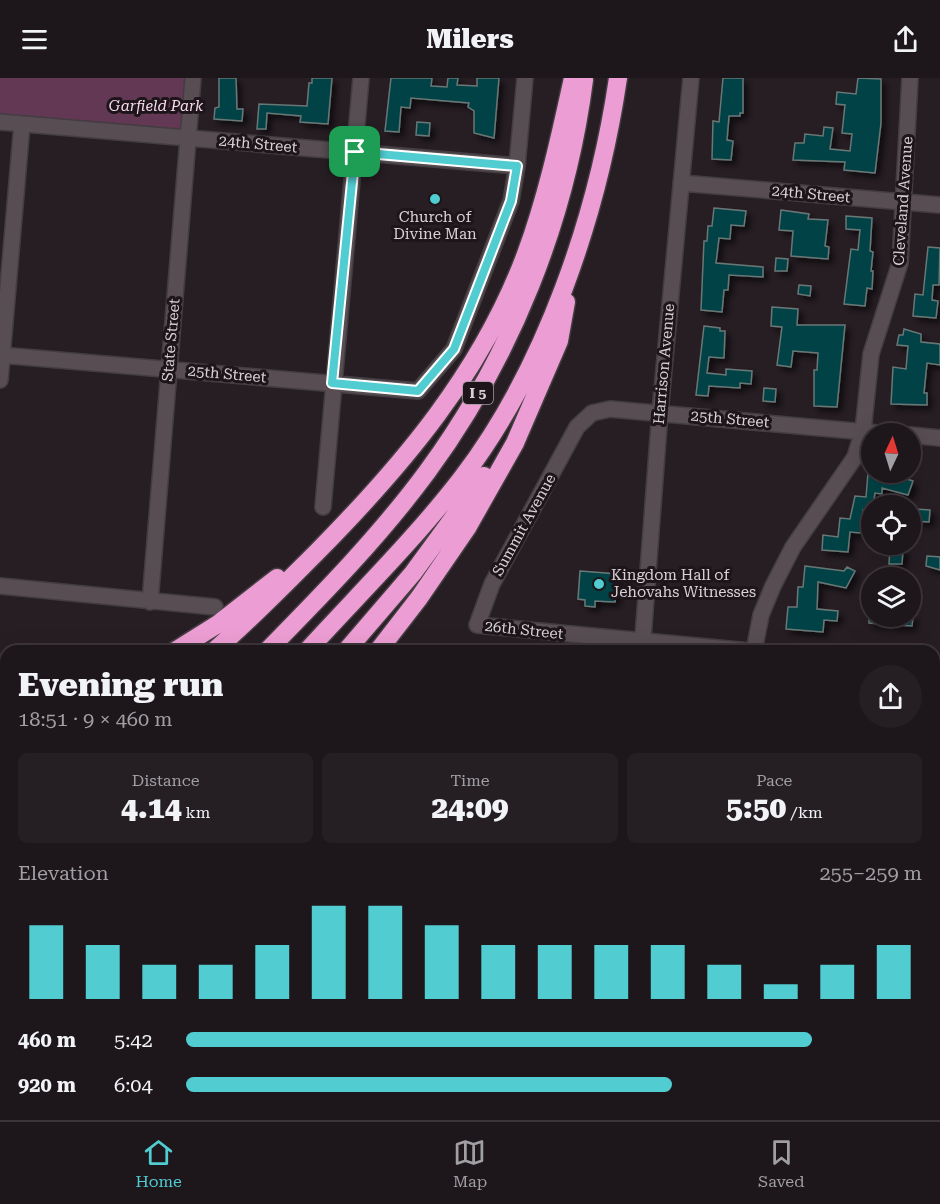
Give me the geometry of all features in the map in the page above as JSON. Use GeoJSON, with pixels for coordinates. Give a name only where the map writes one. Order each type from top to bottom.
{"type":"FeatureCollection","features":[{"type":"Feature","properties":{"kind":"highway"},"geometry":{"type":"LineString","coordinates":[[220,645],[395,471],[434,422],[487,339],[526,253],[555,160],[573,78]]}},
{"type":"Feature","properties":{"kind":"highway","name":"I 5"},"geometry":{"type":"LineString","coordinates":[[273,645],[359,555],[406,499],[447,442],[492,368],[534,276],[563,189],[578,123],[584,78]]}},
{"type":"Feature","properties":{"kind":"highway","name":"I 5"},"geometry":{"type":"LineString","coordinates":[[313,645],[424,525],[468,469],[503,414],[553,316],[571,268],[597,186],[618,78]]}},
{"type":"Feature","properties":{"kind":"highway"},"geometry":{"type":"LineString","coordinates":[[383,645],[419,598],[467,528],[515,443],[559,341],[571,268]]}},
{"type":"Feature","properties":{"kind":"highway"},"geometry":{"type":"LineString","coordinates":[[351,645],[413,573],[464,506],[531,404]]}},
{"type":"Feature","properties":{"kind":"highway"},"geometry":{"type":"LineString","coordinates":[[184,645],[243,605],[348,520]]}},
{"type":"Feature","properties":{"kind":"street","name":"State Street"},"geometry":{"type":"LineString","coordinates":[[150,602],[194,78]]}},
{"type":"Feature","properties":{"kind":"street"},"geometry":{"type":"LineString","coordinates":[[323,507],[332,383],[361,78]]}},
{"type":"Feature","properties":{"kind":"street"},"geometry":{"type":"LineString","coordinates":[[517,166],[525,78]]}},
{"type":"Feature","properties":{"kind":"street","name":"Harrison Avenue"},"geometry":{"type":"LineString","coordinates":[[642,645],[660,412],[691,78]]}},
{"type":"Feature","properties":{"kind":"street","name":"Cleveland Avenue"},"geometry":{"type":"LineString","coordinates":[[864,423],[871,354],[900,263],[909,78]]}},
{"type":"Feature","properties":{"kind":"street","name":"24th Street"},"geometry":{"type":"LineString","coordinates":[[0,122],[517,166]]}},
{"type":"Feature","properties":{"kind":"street"},"geometry":{"type":"LineString","coordinates":[[0,380],[22,124]]}},
{"type":"Feature","properties":{"kind":"street","name":"25th Street"},"geometry":{"type":"LineString","coordinates":[[1,355],[418,391],[454,349],[511,201],[517,166]]}},
{"type":"Feature","properties":{"kind":"street","name":"24th Street"},"geometry":{"type":"LineString","coordinates":[[681,183],[940,205]]}},
{"type":"Feature","properties":{"kind":"street","name":"25th Street"},"geometry":{"type":"LineString","coordinates":[[577,427],[592,413],[610,409],[861,431]]}},
{"type":"Feature","properties":{"kind":"street","name":"Summit Avenue"},"geometry":{"type":"LineString","coordinates":[[477,625],[492,584],[577,427]]}},
{"type":"Feature","properties":{"kind":"street"},"geometry":{"type":"LineString","coordinates":[[921,436],[940,438]]}},
{"type":"Feature","properties":{"kind":"street","name":"Cleveland Avenue"},"geometry":{"type":"LineString","coordinates":[[754,645],[761,615],[773,586],[793,548],[855,457],[861,438]]}},
{"type":"Feature","properties":{"kind":"street"},"geometry":{"type":"LineString","coordinates":[[0,586],[215,607]]}},
{"type":"Feature","properties":{"kind":"street","name":"26th Street"},"geometry":{"type":"LineString","coordinates":[[477,625],[634,645]]}},
{"type":"Feature","properties":{"kind":"green space","name":"Garfield Park"},"geometry":{"type":"Polygon","coordinates":[[[0,78],[193,78],[189,138],[0,122],[0,78]]]}},
{"type":"Feature","properties":{"kind":"building"},"geometry":{"type":"Polygon","coordinates":[[[219,78],[236,78],[237,109],[243,109],[242,121],[214,119],[215,108],[219,107],[219,78]]]}},
{"type":"Feature","properties":{"kind":"building"},"geometry":{"type":"Polygon","coordinates":[[[312,78],[332,78],[328,124],[300,122],[301,116],[267,113],[266,129],[257,129],[259,104],[307,106],[309,83],[312,83],[312,78]]]}},
{"type":"Feature","properties":{"kind":"building"},"geometry":{"type":"Polygon","coordinates":[[[391,78],[432,78],[431,86],[447,87],[448,78],[458,78],[457,85],[477,86],[477,78],[499,78],[494,138],[474,133],[474,111],[468,107],[469,103],[411,98],[410,108],[401,107],[399,132],[385,131],[391,78]]]}},
{"type":"Feature","properties":{"kind":"building"},"geometry":{"type":"Polygon","coordinates":[[[723,78],[743,78],[743,113],[740,113],[740,116],[729,116],[727,140],[733,141],[731,160],[712,159],[713,121],[719,122],[723,78]]]}},
{"type":"Feature","properties":{"kind":"building"},"geometry":{"type":"Polygon","coordinates":[[[858,78],[881,79],[881,123],[875,173],[844,170],[845,162],[793,160],[795,143],[804,143],[805,134],[823,136],[824,127],[833,128],[830,149],[850,151],[852,134],[842,133],[845,105],[836,104],[837,92],[856,94],[858,78]]]}},
{"type":"Feature","properties":{"kind":"building"},"geometry":{"type":"Polygon","coordinates":[[[417,122],[430,123],[429,136],[416,135],[417,122]]]}},
{"type":"Feature","properties":{"kind":"building"},"geometry":{"type":"Polygon","coordinates":[[[714,208],[746,211],[744,226],[731,225],[730,239],[719,238],[716,263],[763,267],[763,277],[729,275],[728,290],[724,290],[722,312],[701,310],[704,241],[707,241],[708,226],[712,226],[714,208]]]}},
{"type":"Feature","properties":{"kind":"building"},"geometry":{"type":"Polygon","coordinates":[[[781,210],[809,214],[808,219],[828,220],[825,246],[829,247],[828,259],[791,256],[793,231],[779,230],[781,210]]]}},
{"type":"Feature","properties":{"kind":"building"},"geometry":{"type":"Polygon","coordinates":[[[846,216],[872,218],[870,251],[873,252],[872,289],[867,288],[865,306],[844,304],[851,249],[858,250],[860,230],[846,229],[846,216]]]}},
{"type":"Feature","properties":{"kind":"building"},"geometry":{"type":"Polygon","coordinates":[[[928,247],[940,248],[939,285],[933,285],[932,300],[938,301],[936,318],[913,316],[915,294],[923,295],[928,247]]]}},
{"type":"Feature","properties":{"kind":"building"},"geometry":{"type":"Polygon","coordinates":[[[776,258],[788,259],[787,271],[775,271],[776,258]]]}},
{"type":"Feature","properties":{"kind":"building"},"geometry":{"type":"Polygon","coordinates":[[[799,285],[811,286],[810,296],[798,294],[799,285]]]}},
{"type":"Feature","properties":{"kind":"building"},"geometry":{"type":"Polygon","coordinates":[[[772,307],[798,309],[797,325],[845,325],[837,407],[814,406],[814,370],[817,370],[818,353],[793,351],[791,367],[777,365],[782,327],[771,326],[772,307]]]}},
{"type":"Feature","properties":{"kind":"building"},"geometry":{"type":"Polygon","coordinates":[[[704,326],[725,331],[724,358],[709,357],[707,373],[726,375],[726,369],[752,371],[751,384],[740,383],[740,388],[709,386],[708,396],[696,395],[704,326]]]}},
{"type":"Feature","properties":{"kind":"building"},"geometry":{"type":"Polygon","coordinates":[[[904,329],[921,334],[921,342],[940,344],[940,365],[927,363],[924,393],[927,393],[927,405],[891,404],[893,367],[906,369],[908,346],[897,345],[899,335],[903,335],[904,329]]]}},
{"type":"Feature","properties":{"kind":"building"},"geometry":{"type":"Polygon","coordinates":[[[764,388],[776,389],[775,402],[763,401],[764,388]]]}},
{"type":"Feature","properties":{"kind":"building"},"geometry":{"type":"Polygon","coordinates":[[[867,483],[912,483],[908,495],[882,488],[882,494],[866,495],[867,483]]]}},
{"type":"Feature","properties":{"kind":"building"},"geometry":{"type":"Polygon","coordinates":[[[855,496],[861,497],[861,533],[850,532],[848,552],[822,550],[823,535],[838,537],[840,518],[850,519],[855,496]]]}},
{"type":"Feature","properties":{"kind":"building"},"geometry":{"type":"Polygon","coordinates":[[[921,509],[930,510],[929,522],[921,522],[921,509]]]}},
{"type":"Feature","properties":{"kind":"building"},"geometry":{"type":"Polygon","coordinates":[[[890,555],[903,555],[902,564],[889,564],[890,555]]]}},
{"type":"Feature","properties":{"kind":"building"},"geometry":{"type":"Polygon","coordinates":[[[927,556],[940,557],[940,570],[926,566],[927,556]]]}},
{"type":"Feature","properties":{"kind":"building"},"geometry":{"type":"Polygon","coordinates":[[[805,566],[844,571],[847,567],[855,571],[846,588],[818,582],[817,609],[838,611],[837,621],[824,620],[823,632],[786,629],[788,607],[797,607],[798,587],[803,587],[805,566]]]}},
{"type":"Feature","properties":{"kind":"building","name":"Kingdom Hall of Jehovahs Witnesses"},"geometry":{"type":"Polygon","coordinates":[[[580,571],[618,574],[615,602],[595,601],[595,607],[585,606],[585,600],[578,599],[580,571]]]}},
{"type":"Feature","properties":{"kind":"place","name":"Church of Divine Man"},"geometry":{"type":"Point","coordinates":[435,199]}},
{"type":"Feature","properties":{"kind":"place","name":"Kingdom Hall of Jehovahs Witnesses"},"geometry":{"type":"Point","coordinates":[599,584]}},
{"type":"Feature","properties":{"kind":"route"},"geometry":{"type":"LineString","coordinates":[[355,152],[517,166],[511,201],[454,349],[418,391],[332,383],[355,152]]}}]}
